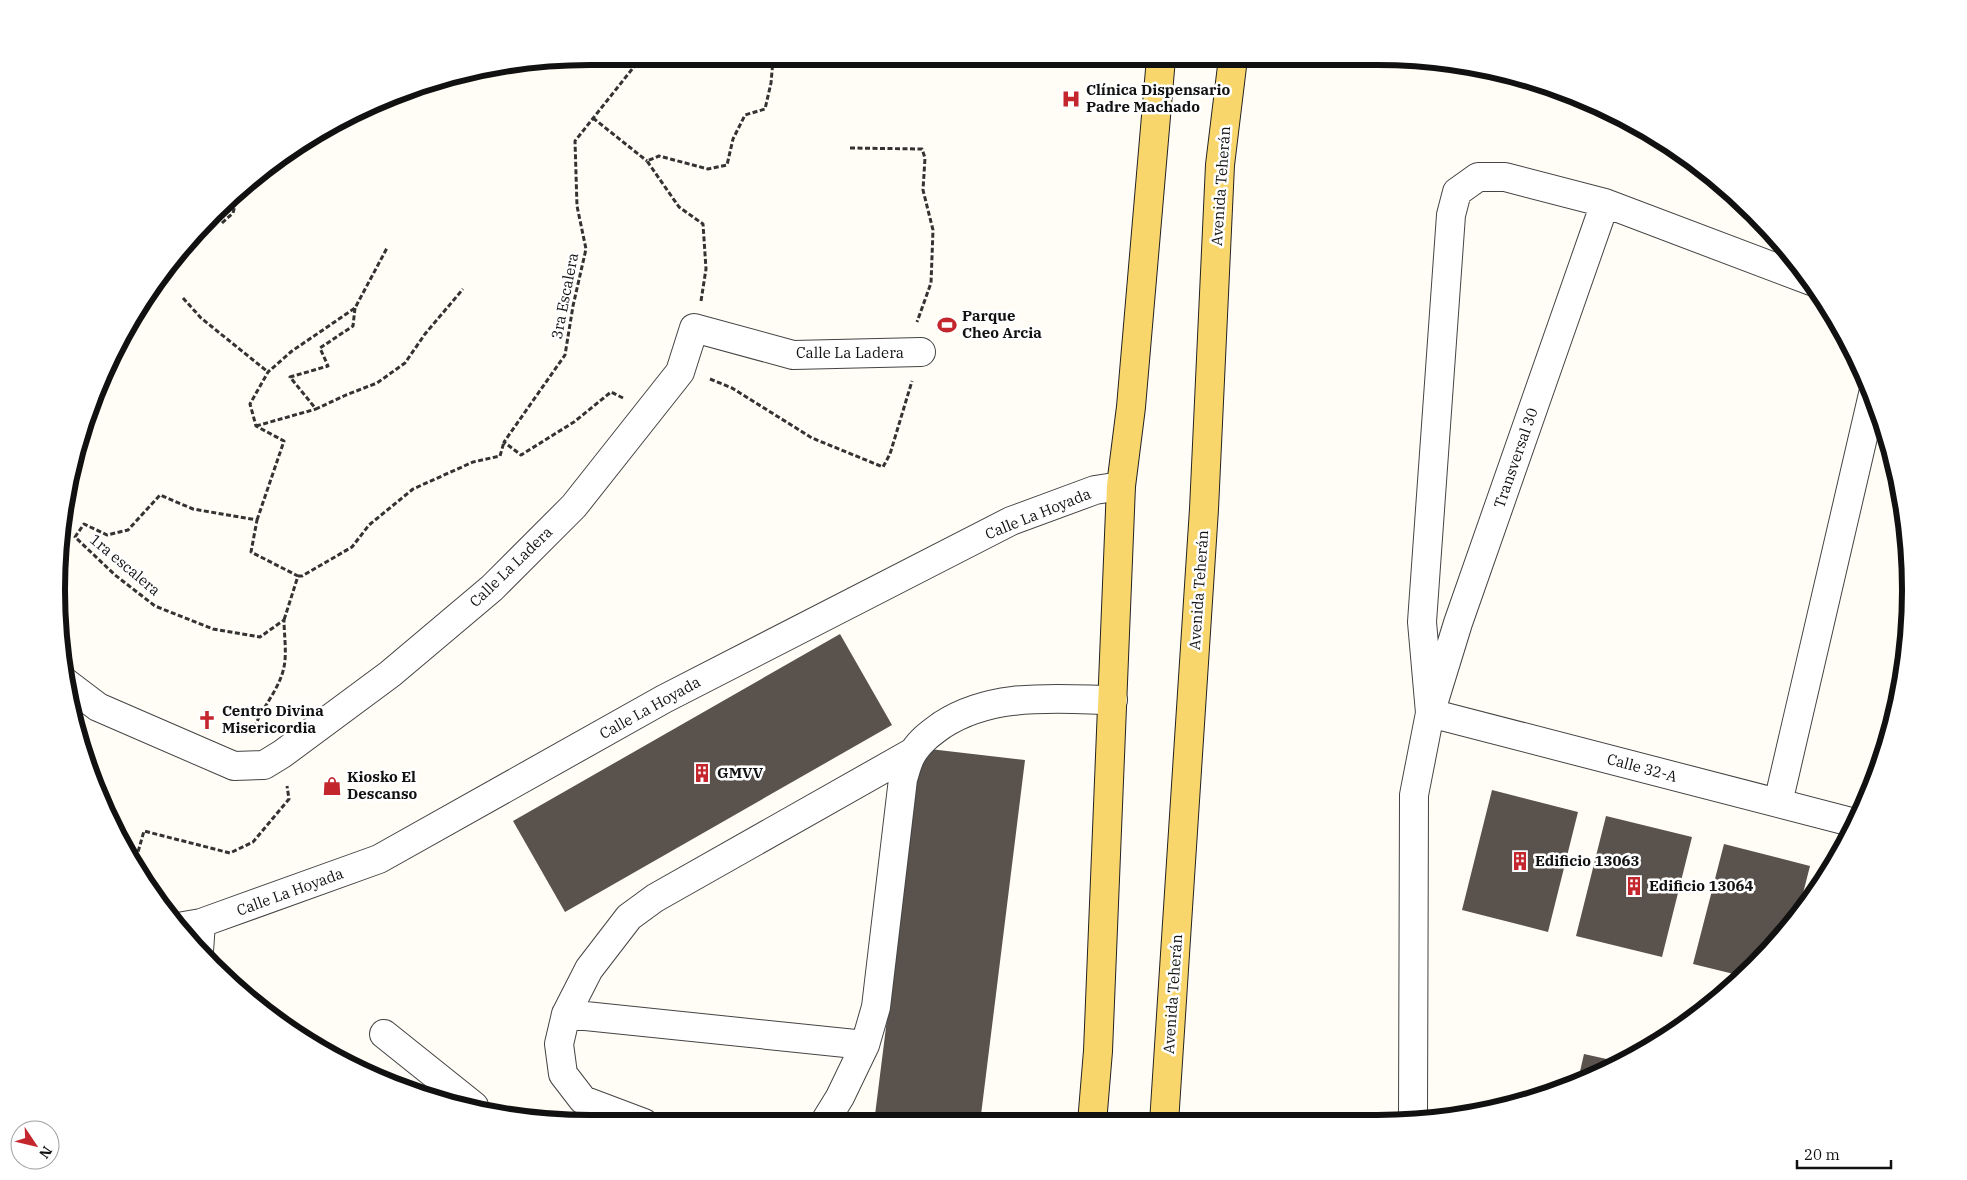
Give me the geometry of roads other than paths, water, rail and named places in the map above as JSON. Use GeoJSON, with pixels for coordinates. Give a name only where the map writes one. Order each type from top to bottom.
{"type":"FeatureCollection","features":[{"type":"Feature","properties":{"kind":"main road"},"geometry":{"type":"LineString","coordinates":[[1093,1115],[1098,1051],[1121,486],[1131,407],[1160,65]]}},
{"type":"Feature","properties":{"kind":"main road","name":"Avenida Teherán"},"geometry":{"type":"LineString","coordinates":[[1165,1115],[1204,509],[1220,165],[1232,65]]}},
{"type":"Feature","properties":{"kind":"street"},"geometry":{"type":"LineString","coordinates":[[1413,1114],[1414,795],[1430,713],[1422,622],[1451,215],[1457,192],[1478,177],[1505,177],[1605,203],[1798,276]]}},
{"type":"Feature","properties":{"kind":"street","name":"Transversal 30"},"geometry":{"type":"LineString","coordinates":[[1430,713],[1458,623],[1605,203]]}},
{"type":"Feature","properties":{"kind":"street","name":"Calle La Ladera"},"geometry":{"type":"LineString","coordinates":[[74,689],[98,707],[234,766],[273,759],[390,674],[492,588],[574,506],[680,372],[694,328],[793,355],[921,352]]}},
{"type":"Feature","properties":{"kind":"street"},"geometry":{"type":"LineString","coordinates":[[1778,803],[1870,410]]}},
{"type":"Feature","properties":{"kind":"street","name":"Calle La Hoyada"},"geometry":{"type":"LineString","coordinates":[[189,926],[378,860],[664,699],[1011,522],[1095,490],[1121,486]]}},
{"type":"Feature","properties":{"kind":"street"},"geometry":{"type":"LineString","coordinates":[[1422,622],[1431,629],[1444,631],[1458,623]]}},
{"type":"Feature","properties":{"kind":"street"},"geometry":{"type":"LineString","coordinates":[[829,1115],[840,1097],[865,1045],[876,1007],[903,779],[913,752],[926,736],[955,716],[995,702],[1032,699],[1113,700]]}},
{"type":"Feature","properties":{"kind":"street","name":"Calle 32-A"},"geometry":{"type":"LineString","coordinates":[[1430,713],[1848,821]]}},
{"type":"Feature","properties":{"kind":"street"},"geometry":{"type":"LineString","coordinates":[[623,1115],[583,1100],[563,1074],[559,1044],[566,1014],[590,969],[629,917],[648,902],[913,752]]}},
{"type":"Feature","properties":{"kind":"street"},"geometry":{"type":"LineString","coordinates":[[566,1014],[865,1045]]}},
{"type":"Feature","properties":{"kind":"street"},"geometry":{"type":"LineString","coordinates":[[384,1034],[466,1100]]}},
{"type":"Feature","properties":{"kind":"place","name":"Clínica Dispensario Padre Machado"},"geometry":{"type":"Point","coordinates":[1071,99]}},
{"type":"Feature","properties":{"kind":"place","name":"Parque Cheo Arcia"},"geometry":{"type":"Point","coordinates":[947,325]}},
{"type":"Feature","properties":{"kind":"place","name":"Centro Divina Misericordia"},"geometry":{"type":"Point","coordinates":[207,720]}},
{"type":"Feature","properties":{"kind":"place","name":"GMVV"},"geometry":{"type":"Point","coordinates":[702,773]}},
{"type":"Feature","properties":{"kind":"place","name":"Kiosko El Descanso"},"geometry":{"type":"Point","coordinates":[332,786]}},
{"type":"Feature","properties":{"kind":"place","name":"Edificio 13063"},"geometry":{"type":"Point","coordinates":[1520,861]}},
{"type":"Feature","properties":{"kind":"place","name":"Edificio 13064"},"geometry":{"type":"Point","coordinates":[1634,886]}}]}
